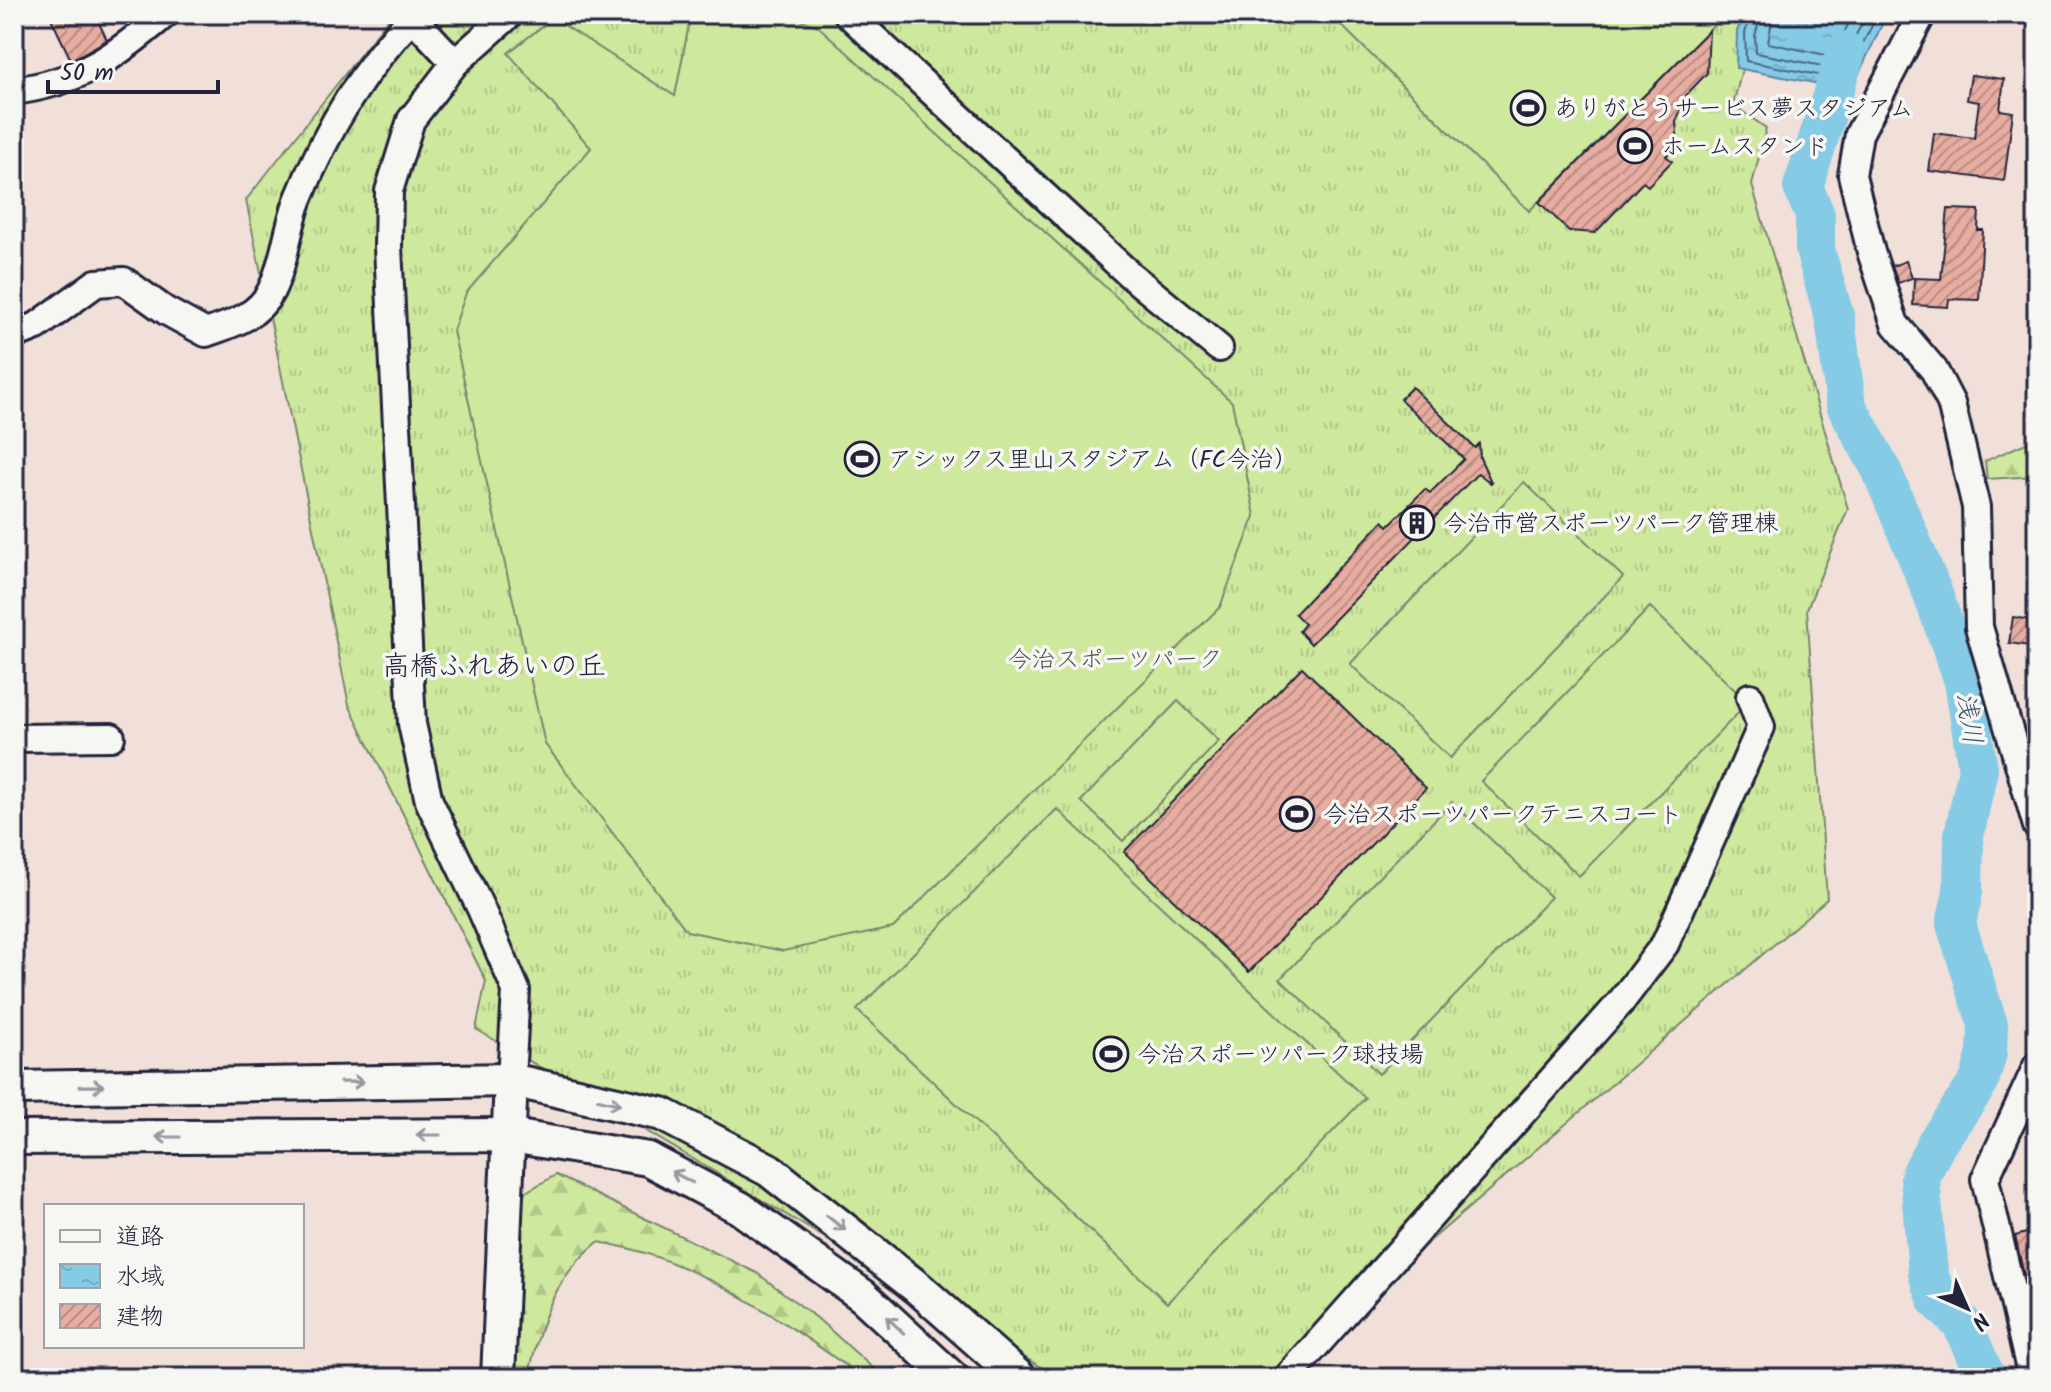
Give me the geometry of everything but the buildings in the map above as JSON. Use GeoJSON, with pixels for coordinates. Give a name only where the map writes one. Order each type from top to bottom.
{"type":"FeatureCollection","features":[{"type":"Feature","properties":{"kind":"street"},"geometry":{"type":"LineString","coordinates":[[14,91],[54,86],[119,53],[165,14]]}},
{"type":"Feature","properties":{"kind":"street"},"geometry":{"type":"LineString","coordinates":[[498,1378],[506,1135],[516,990],[429,801],[412,724],[388,247],[389,191],[411,120],[455,63],[510,14]]}},
{"type":"Feature","properties":{"kind":"street"},"geometry":{"type":"LineString","coordinates":[[848,14],[1129,274],[1219,348]]}},
{"type":"Feature","properties":{"kind":"street"},"geometry":{"type":"LineString","coordinates":[[1922,14],[1859,134],[1852,175],[1871,252],[1895,324],[1934,370],[1951,403],[1976,507],[1979,627],[2037,826]]}},
{"type":"Feature","properties":{"kind":"street"},"geometry":{"type":"LineString","coordinates":[[14,335],[37,326],[96,283],[124,281],[166,311],[206,333],[245,320],[270,293],[299,199],[339,113],[379,52],[415,16],[455,63]]}},
{"type":"Feature","properties":{"kind":"street"},"geometry":{"type":"LineString","coordinates":[[1287,1378],[1620,1003],[1665,944],[1761,727],[1750,697]]}},
{"type":"Feature","properties":{"kind":"street"},"geometry":{"type":"LineString","coordinates":[[14,738],[111,737]]}},
{"type":"Feature","properties":{"kind":"street"},"geometry":{"type":"LineString","coordinates":[[2032,1378],[1985,1179],[2037,1066]]}},
{"type":"Feature","properties":{"kind":"street"},"geometry":{"type":"LineString","coordinates":[[14,1088],[511,1080],[662,1114],[769,1170],[918,1288],[1020,1378]]}},
{"type":"Feature","properties":{"kind":"street"},"geometry":{"type":"LineString","coordinates":[[14,1138],[506,1135],[648,1159],[740,1208],[863,1296],[952,1378]]}},
{"type":"Feature","properties":{"kind":"green space","name":"今治スポーツパーク"},"geometry":{"type":"Polygon","coordinates":[[[392,14],[1756,14],[1733,105],[1766,128],[1752,185],[1848,509],[1807,609],[1827,899],[1271,1378],[1059,1378],[476,1029],[486,981],[349,705],[246,200],[392,14]]]}},
{"type":"Feature","properties":{"kind":"green space","name":"アシックス里山スタジアム（FC今治）"},"geometry":{"type":"Polygon","coordinates":[[[691,14],[785,14],[818,26],[1232,402],[1255,516],[1220,607],[893,928],[783,951],[687,931],[545,744],[453,331],[466,293],[591,148],[508,53],[553,18],[675,96],[691,14]]]}},
{"type":"Feature","properties":{"kind":"green space","name":"ありがとうサービス夢スタジアム"},"geometry":{"type":"Polygon","coordinates":[[[1330,14],[1725,14],[1529,211],[1330,14]]]}},
{"type":"Feature","properties":{"kind":"green space"},"geometry":{"type":"Polygon","coordinates":[[[2037,438],[2037,476],[1987,479],[1985,461],[2037,438]]]}},
{"type":"Feature","properties":{"kind":"green space"},"geometry":{"type":"Polygon","coordinates":[[[1524,482],[1623,577],[1450,758],[1350,664],[1524,482]]]}},
{"type":"Feature","properties":{"kind":"green space"},"geometry":{"type":"Polygon","coordinates":[[[1650,607],[1748,703],[1579,876],[1481,781],[1650,607]]]}},
{"type":"Feature","properties":{"kind":"green space"},"geometry":{"type":"Polygon","coordinates":[[[1178,701],[1219,741],[1123,841],[1081,801],[1178,701]]]}},
{"type":"Feature","properties":{"kind":"green space"},"geometry":{"type":"Polygon","coordinates":[[[1452,802],[1551,897],[1379,1074],[1280,979],[1452,802]]]}},
{"type":"Feature","properties":{"kind":"green space","name":"今治スポーツパーク球技場"},"geometry":{"type":"Polygon","coordinates":[[[1057,809],[1365,1098],[1167,1303],[857,1010],[1057,809]]]}},
{"type":"Feature","properties":{"kind":"green space"},"geometry":{"type":"Polygon","coordinates":[[[556,1175],[757,1273],[817,1318],[884,1378],[863,1378],[770,1314],[704,1277],[634,1250],[598,1242],[569,1271],[559,1287],[544,1321],[528,1378],[507,1378],[515,1198],[556,1175]]]}},
{"type":"Feature","properties":{"kind":"water"},"geometry":{"type":"Polygon","coordinates":[[[1745,14],[1887,14],[1851,90],[1736,68],[1737,31],[1745,14]]]}},
{"type":"Feature","properties":{"kind":"waterway","name":"浅川"},"geometry":{"type":"LineString","coordinates":[[1846,52],[1803,187],[1815,215],[1815,250],[1835,319],[1846,405],[1881,469],[1931,589],[1964,681],[1978,769],[1964,835],[1963,892],[1956,924],[1988,1025],[1987,1053],[1979,1082],[1936,1144],[1920,1177],[1928,1273],[1938,1300],[1962,1324],[1986,1378]]}},
{"type":"Feature","properties":{"kind":"place","name":"ありがとうサービス夢スタジアム"},"geometry":{"type":"Point","coordinates":[1528,108]}},
{"type":"Feature","properties":{"kind":"place","name":"ホームスタンド"},"geometry":{"type":"Point","coordinates":[1635,146]}},
{"type":"Feature","properties":{"kind":"place","name":"アシックス里山スタジアム（FC今治）"},"geometry":{"type":"Point","coordinates":[862,459]}},
{"type":"Feature","properties":{"kind":"place","name":"今治市営スポーツパーク管理棟"},"geometry":{"type":"Point","coordinates":[1417,523]}},
{"type":"Feature","properties":{"kind":"place","name":"今治スポーツパークテニスコート"},"geometry":{"type":"Point","coordinates":[1297,814]}},
{"type":"Feature","properties":{"kind":"place","name":"今治スポーツパーク球技場"},"geometry":{"type":"Point","coordinates":[1111,1054]}},
{"type":"Feature","properties":{"kind":"district","name":"高橋ふれあいの丘"},"geometry":{"type":"Point","coordinates":[494,665]}}]}
